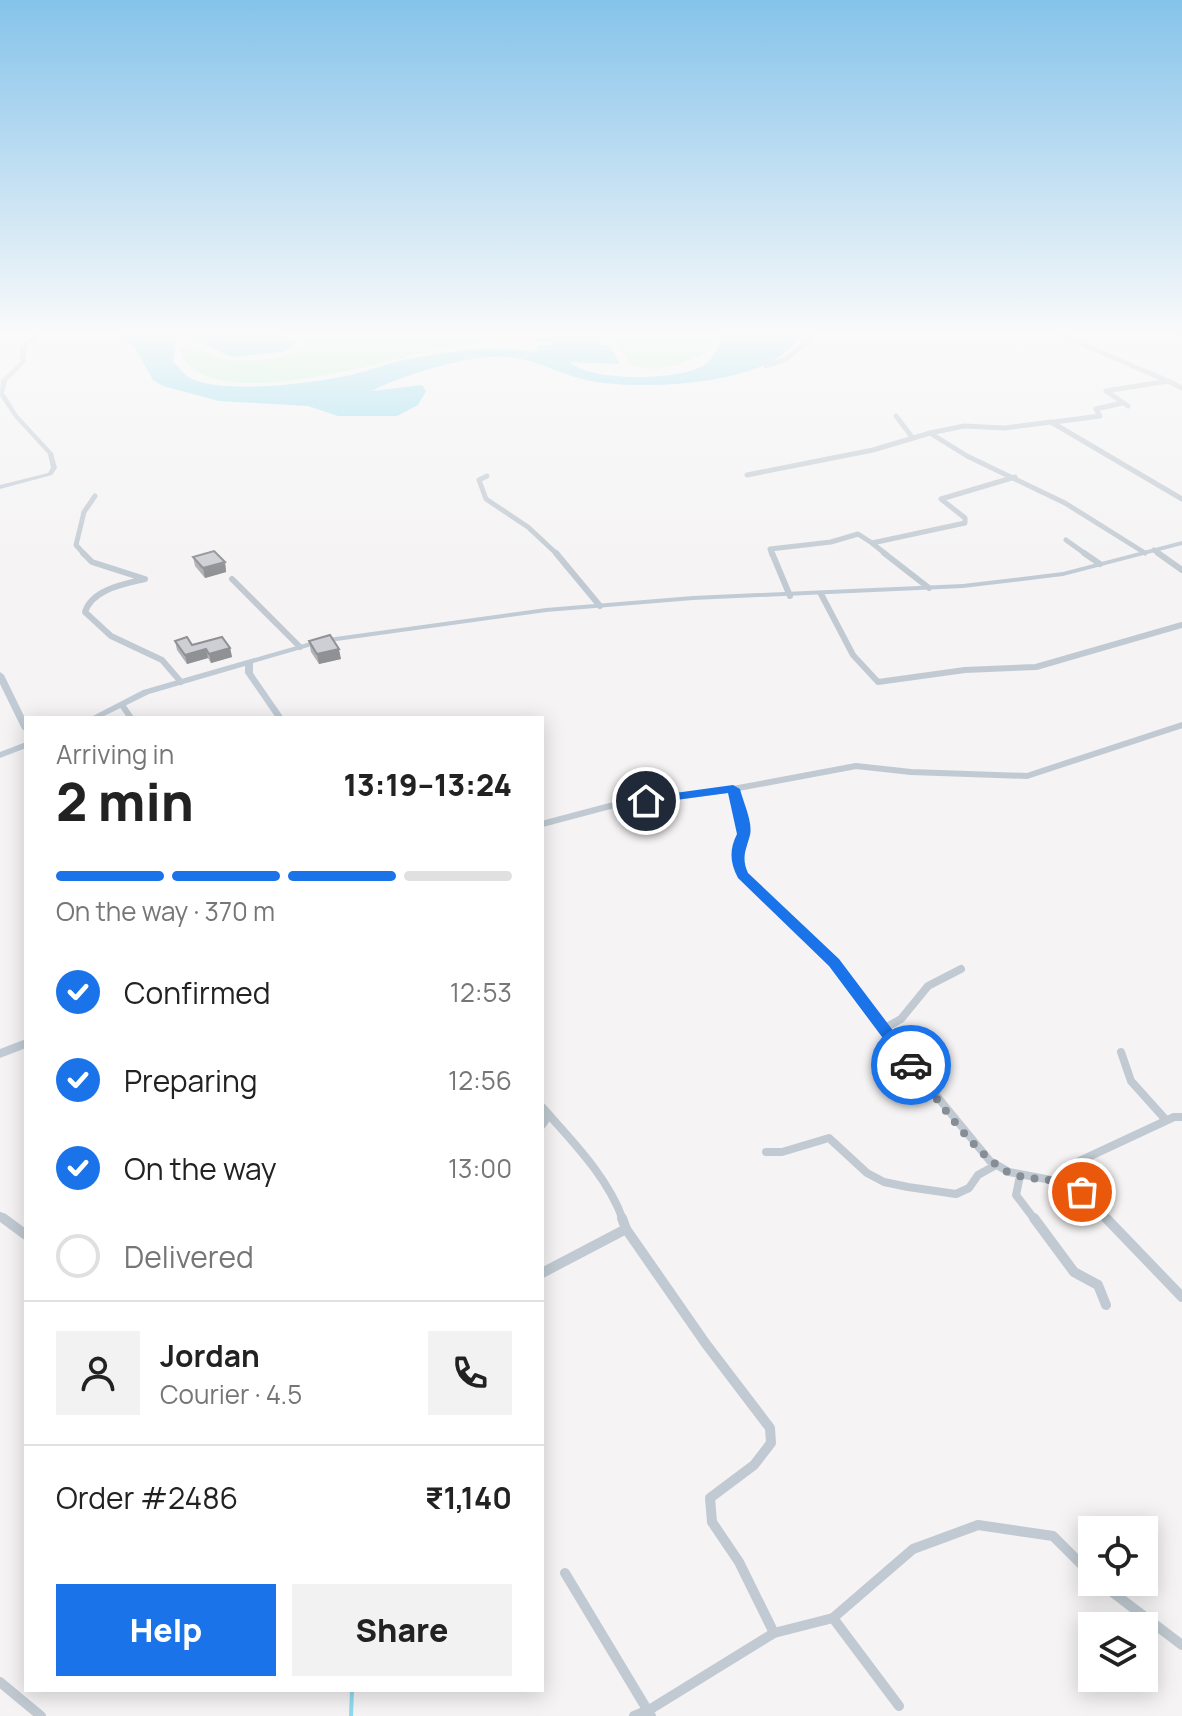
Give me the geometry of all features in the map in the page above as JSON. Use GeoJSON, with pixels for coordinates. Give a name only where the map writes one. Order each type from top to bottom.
{"type":"FeatureCollection","features":[{"type":"Feature","properties":{"kind":"main road"},"geometry":{"type":"LineString","coordinates":[[0,487],[50,474],[54,468],[51,454],[15,415]]}},
{"type":"Feature","properties":{"kind":"main road"},"geometry":{"type":"LineString","coordinates":[[97,716],[146,692],[300,647],[479,618],[693,598],[929,588],[1063,574],[1182,543]]}},
{"type":"Feature","properties":{"kind":"main road"},"geometry":{"type":"LineString","coordinates":[[249,663],[249,673],[279,716]]}},
{"type":"Feature","properties":{"kind":"main road"},"geometry":{"type":"LineString","coordinates":[[0,675],[24,725]]}},
{"type":"Feature","properties":{"kind":"main road"},"geometry":{"type":"LineString","coordinates":[[0,755],[24,746]]}},
{"type":"Feature","properties":{"kind":"main road"},"geometry":{"type":"LineString","coordinates":[[0,1054],[24,1044]]}},
{"type":"Feature","properties":{"kind":"street"},"geometry":{"type":"LineString","coordinates":[[747,475],[873,450],[912,437],[964,426],[1005,428],[1099,415]]}},
{"type":"Feature","properties":{"kind":"street"},"geometry":{"type":"LineString","coordinates":[[896,416],[905,433],[912,437]]}},
{"type":"Feature","properties":{"kind":"street"},"geometry":{"type":"LineString","coordinates":[[1051,422],[1182,499]]}},
{"type":"Feature","properties":{"kind":"street"},"geometry":{"type":"LineString","coordinates":[[930,433],[967,456],[1065,503],[1182,570]]}},
{"type":"Feature","properties":{"kind":"street"},"geometry":{"type":"LineString","coordinates":[[487,476],[479,480],[479,489],[484,497],[548,545],[600,606]]}},
{"type":"Feature","properties":{"kind":"street"},"geometry":{"type":"LineString","coordinates":[[872,543],[965,523],[965,518],[941,499],[1015,477]]}},
{"type":"Feature","properties":{"kind":"street"},"geometry":{"type":"LineString","coordinates":[[95,496],[84,512],[76,545],[92,562],[145,579],[110,588],[87,605],[85,612],[111,636],[162,660],[181,682]]}},
{"type":"Feature","properties":{"kind":"street"},"geometry":{"type":"LineString","coordinates":[[790,596],[770,549],[831,542],[858,534],[929,588]]}},
{"type":"Feature","properties":{"kind":"street"},"geometry":{"type":"LineString","coordinates":[[1066,540],[1100,564]]}},
{"type":"Feature","properties":{"kind":"street"},"geometry":{"type":"LineString","coordinates":[[232,579],[300,647]]}},
{"type":"Feature","properties":{"kind":"street"},"geometry":{"type":"LineString","coordinates":[[821,594],[851,650],[872,679],[878,682],[965,670],[1036,667],[1182,625]]}},
{"type":"Feature","properties":{"kind":"street"},"geometry":{"type":"LineString","coordinates":[[122,705],[130,716]]}},
{"type":"Feature","properties":{"kind":"street"},"geometry":{"type":"LineString","coordinates":[[544,823],[610,806],[733,789],[856,766],[911,772],[1027,776],[1182,725]]}},
{"type":"Feature","properties":{"kind":"street"},"geometry":{"type":"LineString","coordinates":[[733,789],[744,834],[739,843],[737,863],[743,875],[834,963],[915,1070],[996,1165],[1020,1176],[1072,1184]]}},
{"type":"Feature","properties":{"kind":"street"},"geometry":{"type":"LineString","coordinates":[[885,1028],[901,1019],[928,986],[961,969]]}},
{"type":"Feature","properties":{"kind":"street"},"geometry":{"type":"LineString","coordinates":[[1121,1052],[1122,1067],[1166,1120]]}},
{"type":"Feature","properties":{"kind":"street"},"geometry":{"type":"LineString","coordinates":[[546,1111],[578,1148],[617,1203],[626,1229],[706,1344],[770,1428],[771,1443],[754,1465],[710,1498],[712,1522],[739,1562],[774,1633]]}},
{"type":"Feature","properties":{"kind":"street"},"geometry":{"type":"LineString","coordinates":[[1182,1117],[1166,1120],[1071,1165],[1068,1174],[1072,1184],[1182,1297]]}},
{"type":"Feature","properties":{"kind":"street"},"geometry":{"type":"LineString","coordinates":[[766,1152],[782,1152],[829,1138],[867,1173],[884,1182],[956,1194],[969,1188],[978,1175],[996,1165]]}},
{"type":"Feature","properties":{"kind":"street"},"geometry":{"type":"LineString","coordinates":[[1020,1176],[1016,1195],[1074,1272],[1098,1285],[1106,1305]]}},
{"type":"Feature","properties":{"kind":"street"},"geometry":{"type":"LineString","coordinates":[[0,1216],[24,1234]]}},
{"type":"Feature","properties":{"kind":"street"},"geometry":{"type":"LineString","coordinates":[[544,1272],[626,1229]]}},
{"type":"Feature","properties":{"kind":"street"},"geometry":{"type":"LineString","coordinates":[[634,1716],[650,1713],[774,1633],[833,1618],[913,1549],[978,1525],[1053,1536],[1078,1561]]}},
{"type":"Feature","properties":{"kind":"street"},"geometry":{"type":"LineString","coordinates":[[565,1573],[650,1713]]}},
{"type":"Feature","properties":{"kind":"street"},"geometry":{"type":"LineString","coordinates":[[1117,1596],[1182,1645]]}},
{"type":"Feature","properties":{"kind":"street"},"geometry":{"type":"LineString","coordinates":[[833,1618],[899,1706]]}},
{"type":"Feature","properties":{"kind":"street"},"geometry":{"type":"LineString","coordinates":[[0,1682],[41,1716]]}},
{"type":"Feature","properties":{"kind":"water"},"geometry":{"type":"Polygon","coordinates":[[[335,415],[399,415],[397,416],[335,415]]]}},
{"type":"Feature","properties":{"kind":"building"},"geometry":{"type":"Polygon","coordinates":[[[214,551],[225,562],[203,568],[193,557],[214,551]]]}},
{"type":"Feature","properties":{"kind":"building"},"geometry":{"type":"Polygon","coordinates":[[[330,635],[339,649],[317,654],[309,641],[330,635]]]}},
{"type":"Feature","properties":{"kind":"building"},"geometry":{"type":"Polygon","coordinates":[[[187,637],[192,645],[222,637],[230,648],[209,654],[206,649],[185,655],[175,641],[187,637]]]}},
{"type":"Feature","properties":{"kind":"waterway"},"geometry":{"type":"LineString","coordinates":[[351,1716],[352,1692]]}},
{"type":"Feature","properties":{"kind":"way so far"},"geometry":{"type":"LineString","coordinates":[[911,1065],[990,1161],[1009,1172],[1030,1178],[1072,1184],[1082,1192]]}},
{"type":"Feature","properties":{"kind":"route"},"geometry":{"type":"LineString","coordinates":[[646,801],[733,789],[744,834],[739,843],[737,863],[743,875],[834,963],[911,1065]]}}]}
